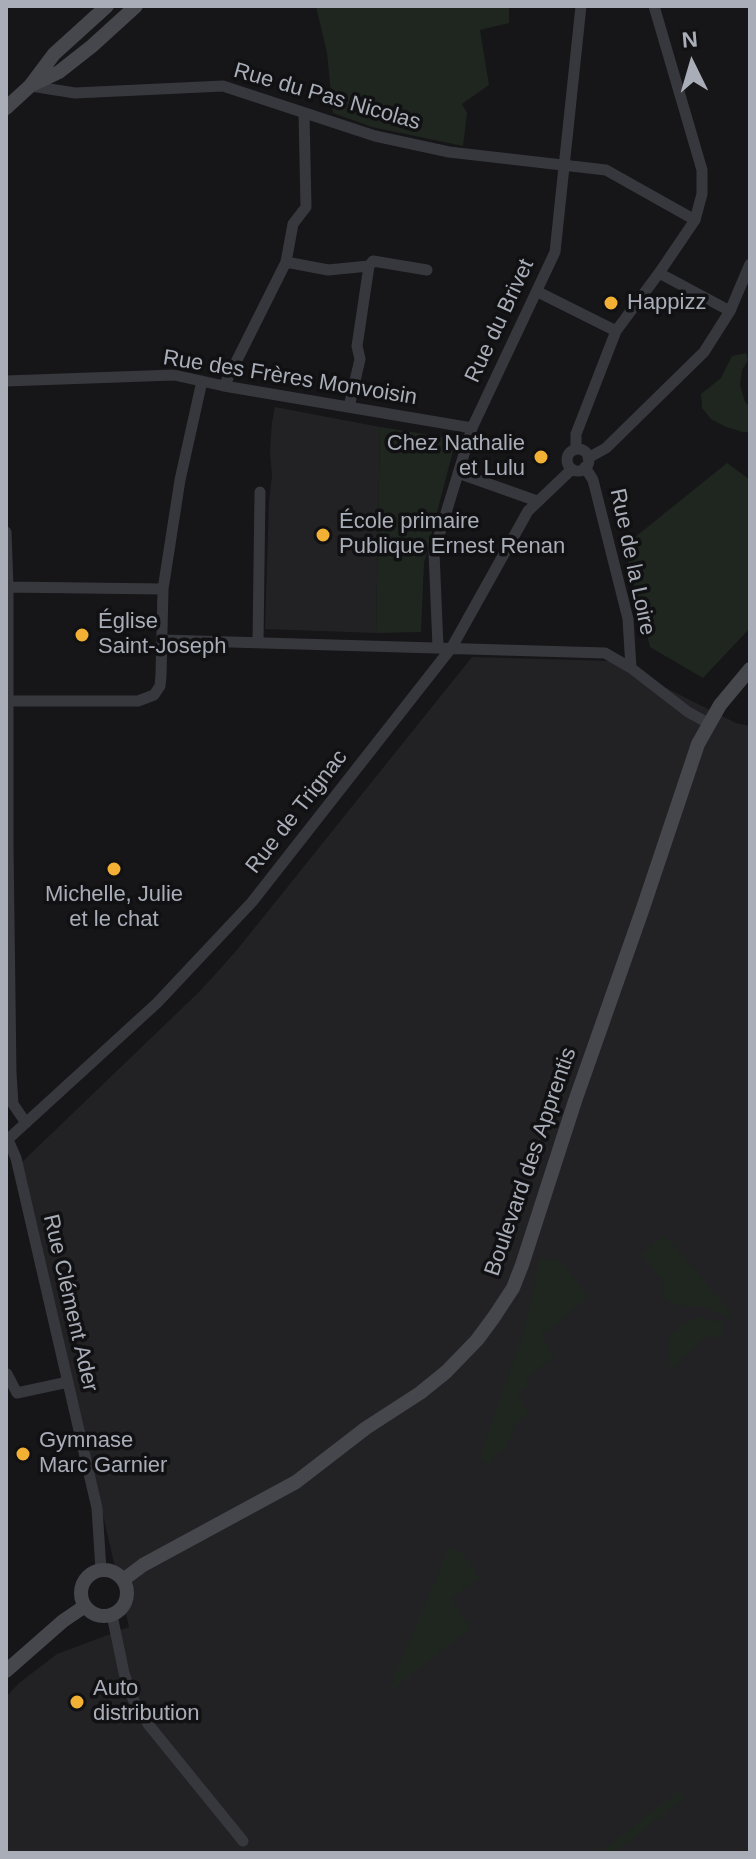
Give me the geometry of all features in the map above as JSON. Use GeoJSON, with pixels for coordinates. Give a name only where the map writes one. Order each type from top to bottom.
{"type":"FeatureCollection","features":[{"type":"Feature","properties":{"kind":"main road"},"geometry":{"type":"LineString","coordinates":[[6,108],[30,86],[54,54],[107,6]]}},
{"type":"Feature","properties":{"kind":"main road"},"geometry":{"type":"LineString","coordinates":[[30,86],[59,72],[136,6]]}},
{"type":"Feature","properties":{"kind":"main road","name":"Boulevard des Apprentis"},"geometry":{"type":"LineString","coordinates":[[123,1580],[155,1558],[296,1482],[446,1372],[494,1317],[513,1288],[522,1265],[695,753],[720,705],[750,669]]}},
{"type":"Feature","properties":{"kind":"main road"},"geometry":{"type":"LineString","coordinates":[[101,1570],[114,1572],[123,1580],[128,1593],[126,1600],[123,1607],[112,1615],[97,1615],[85,1606],[83,1584],[94,1573],[101,1570]]}},
{"type":"Feature","properties":{"kind":"main road"},"geometry":{"type":"LineString","coordinates":[[6,1671],[85,1606]]}},
{"type":"Feature","properties":{"kind":"street","name":"Rue du Brivet"},"geometry":{"type":"LineString","coordinates":[[438,647],[434,552],[472,428],[555,252],[581,6]]}},
{"type":"Feature","properties":{"kind":"street"},"geometry":{"type":"LineString","coordinates":[[576,449],[576,434],[616,331],[695,220],[702,194],[702,170],[654,6]]}},
{"type":"Feature","properties":{"kind":"street","name":"Rue du Pas Nicolas"},"geometry":{"type":"LineString","coordinates":[[30,86],[75,93],[223,86],[375,136],[449,152],[606,170],[695,220]]}},
{"type":"Feature","properties":{"kind":"street"},"geometry":{"type":"LineString","coordinates":[[224,386],[286,262],[293,224],[306,207],[304,113]]}},
{"type":"Feature","properties":{"kind":"street"},"geometry":{"type":"LineString","coordinates":[[349,407],[360,359],[357,346],[369,266],[373,261],[427,270]]}},
{"type":"Feature","properties":{"kind":"street"},"geometry":{"type":"LineString","coordinates":[[286,262],[328,270],[369,266]]}},
{"type":"Feature","properties":{"kind":"street"},"geometry":{"type":"LineString","coordinates":[[587,462],[582,450],[576,449],[569,453],[567,459],[572,469],[579,470],[606,448],[704,352],[730,311],[750,264]]}},
{"type":"Feature","properties":{"kind":"street"},"geometry":{"type":"LineString","coordinates":[[659,273],[730,311]]}},
{"type":"Feature","properties":{"kind":"street"},"geometry":{"type":"LineString","coordinates":[[538,292],[616,331]]}},
{"type":"Feature","properties":{"kind":"street","name":"Rue des Frères Monvoisin"},"geometry":{"type":"LineString","coordinates":[[6,381],[174,375],[472,428]]}},
{"type":"Feature","properties":{"kind":"street"},"geometry":{"type":"LineString","coordinates":[[8,701],[138,701],[154,695],[160,686],[163,589],[180,480],[202,381]]}},
{"type":"Feature","properties":{"kind":"street","name":"Rue de la Loire"},"geometry":{"type":"LineString","coordinates":[[587,462],[628,619],[631,668]]}},
{"type":"Feature","properties":{"kind":"street","name":"Rue de Trignac"},"geometry":{"type":"LineString","coordinates":[[7,1141],[157,1003],[252,902],[452,647],[528,511],[572,469]]}},
{"type":"Feature","properties":{"kind":"street"},"geometry":{"type":"LineString","coordinates":[[458,473],[537,501]]}},
{"type":"Feature","properties":{"kind":"street"},"geometry":{"type":"LineString","coordinates":[[258,642],[260,492]]}},
{"type":"Feature","properties":{"kind":"street"},"geometry":{"type":"LineString","coordinates":[[6,532],[12,1096],[13,1104],[26,1123]]}},
{"type":"Feature","properties":{"kind":"street"},"geometry":{"type":"LineString","coordinates":[[7,587],[163,589]]}},
{"type":"Feature","properties":{"kind":"street"},"geometry":{"type":"LineString","coordinates":[[163,640],[605,653],[710,724]]}},
{"type":"Feature","properties":{"kind":"street","name":"Rue Clément Ader"},"geometry":{"type":"LineString","coordinates":[[7,1141],[16,1158],[97,1508],[101,1570]]}},
{"type":"Feature","properties":{"kind":"street"},"geometry":{"type":"LineString","coordinates":[[6,1374],[17,1393],[68,1382]]}},
{"type":"Feature","properties":{"kind":"street"},"geometry":{"type":"LineString","coordinates":[[112,1615],[124,1673],[133,1699],[148,1724],[243,1841]]}},
{"type":"Feature","properties":{"kind":"shaded area"},"geometry":{"type":"Polygon","coordinates":[[[316,6],[509,6],[509,23],[480,30],[489,85],[462,104],[467,113],[463,146],[372,127],[333,113],[327,53],[316,6]]]}},
{"type":"Feature","properties":{"kind":"shaded area"},"geometry":{"type":"Polygon","coordinates":[[[746,353],[748,360],[742,370],[740,385],[745,402],[750,407],[750,432],[726,427],[711,419],[702,408],[701,394],[721,378],[732,356],[746,353]]]}},
{"type":"Feature","properties":{"kind":"shaded area","name":"École primaire Publique Ernest Renan"},"geometry":{"type":"Polygon","coordinates":[[[275,407],[380,427],[376,633],[265,629],[272,476],[270,451],[275,407]]]}},
{"type":"Feature","properties":{"kind":"shaded area"},"geometry":{"type":"Polygon","coordinates":[[[380,427],[456,439],[424,563],[421,632],[376,633],[380,427]]]}},
{"type":"Feature","properties":{"kind":"shaded area"},"geometry":{"type":"Polygon","coordinates":[[[727,463],[750,480],[750,628],[703,678],[650,647],[624,546],[727,463]]]}},
{"type":"Feature","properties":{"kind":"shaded area"},"geometry":{"type":"Polygon","coordinates":[[[472,657],[612,661],[736,723],[750,726],[750,1853],[6,1853],[6,1697],[57,1654],[129,1627],[21,1163],[201,990],[236,951],[472,657]]]}},
{"type":"Feature","properties":{"kind":"shaded area"},"geometry":{"type":"Polygon","coordinates":[[[665,1235],[729,1310],[733,1319],[703,1306],[668,1302],[662,1293],[663,1281],[641,1255],[665,1235]]]}},
{"type":"Feature","properties":{"kind":"shaded area"},"geometry":{"type":"Polygon","coordinates":[[[540,1258],[560,1261],[589,1297],[541,1335],[554,1356],[526,1378],[529,1384],[517,1396],[529,1413],[514,1427],[507,1445],[486,1464],[480,1457],[525,1328],[540,1258]]]}},
{"type":"Feature","properties":{"kind":"shaded area"},"geometry":{"type":"Polygon","coordinates":[[[697,1317],[723,1322],[721,1338],[708,1335],[671,1369],[669,1336],[697,1317]]]}},
{"type":"Feature","properties":{"kind":"shaded area"},"geometry":{"type":"Polygon","coordinates":[[[450,1547],[462,1553],[479,1577],[450,1599],[471,1628],[393,1689],[390,1686],[450,1547]]]}},
{"type":"Feature","properties":{"kind":"shaded area"},"geometry":{"type":"Polygon","coordinates":[[[679,1790],[684,1798],[614,1853],[600,1853],[679,1790]]]}},
{"type":"Feature","properties":{"kind":"place","name":"Happizz"},"geometry":{"type":"Point","coordinates":[611,303]}},
{"type":"Feature","properties":{"kind":"place","name":"Chez Nathalie et Lulu"},"geometry":{"type":"Point","coordinates":[541,457]}},
{"type":"Feature","properties":{"kind":"place","name":"École primaire Publique Ernest Renan"},"geometry":{"type":"Point","coordinates":[323,535]}},
{"type":"Feature","properties":{"kind":"place","name":"Église Saint-Joseph"},"geometry":{"type":"Point","coordinates":[82,635]}},
{"type":"Feature","properties":{"kind":"place","name":"Michelle, Julie et le chat"},"geometry":{"type":"Point","coordinates":[114,869]}},
{"type":"Feature","properties":{"kind":"place","name":"Gymnase Marc Garnier"},"geometry":{"type":"Point","coordinates":[23,1454]}},
{"type":"Feature","properties":{"kind":"place","name":"Auto distribution"},"geometry":{"type":"Point","coordinates":[77,1702]}}]}
